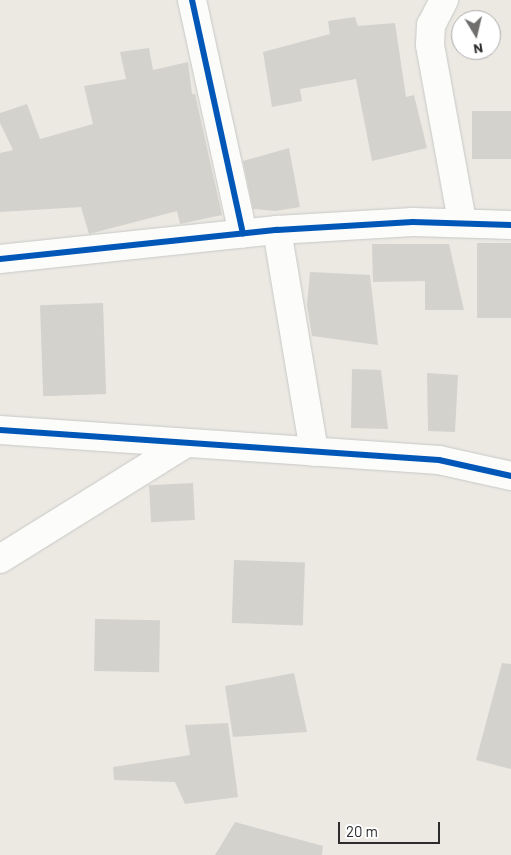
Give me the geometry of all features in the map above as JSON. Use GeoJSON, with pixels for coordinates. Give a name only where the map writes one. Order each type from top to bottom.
{"type":"FeatureCollection","features":[{"type":"Feature","properties":{"kind":"street"},"geometry":{"type":"LineString","coordinates":[[192,0],[243,234]]}},
{"type":"Feature","properties":{"kind":"street"},"geometry":{"type":"LineString","coordinates":[[444,0],[431,25],[430,45],[462,221]]}},
{"type":"Feature","properties":{"kind":"street"},"geometry":{"type":"LineString","coordinates":[[0,259],[277,230],[462,221],[511,224]]}},
{"type":"Feature","properties":{"kind":"street"},"geometry":{"type":"LineString","coordinates":[[277,230],[314,452]]}},
{"type":"Feature","properties":{"kind":"street"},"geometry":{"type":"LineString","coordinates":[[0,430],[439,460],[511,476]]}},
{"type":"Feature","properties":{"kind":"street"},"geometry":{"type":"LineString","coordinates":[[0,559],[185,444]]}},
{"type":"Feature","properties":{"kind":"building"},"geometry":{"type":"Polygon","coordinates":[[[355,17],[358,26],[395,23],[406,97],[414,95],[427,148],[372,161],[356,79],[300,89],[302,101],[272,107],[263,52],[330,34],[328,21],[355,17]]]}},
{"type":"Feature","properties":{"kind":"building"},"geometry":{"type":"Polygon","coordinates":[[[149,48],[153,70],[188,62],[192,94],[195,94],[222,215],[180,224],[177,211],[89,234],[81,207],[0,212],[0,153],[13,150],[0,123],[0,113],[27,104],[40,139],[93,124],[84,86],[126,79],[120,52],[149,48]]]}},
{"type":"Feature","properties":{"kind":"building"},"geometry":{"type":"Polygon","coordinates":[[[472,111],[511,111],[511,159],[472,159],[472,111]]]}},
{"type":"Feature","properties":{"kind":"building"},"geometry":{"type":"Polygon","coordinates":[[[289,148],[300,207],[275,211],[253,209],[243,161],[289,148]]]}},
{"type":"Feature","properties":{"kind":"building"},"geometry":{"type":"Polygon","coordinates":[[[477,243],[511,243],[511,318],[477,318],[477,243]]]}},
{"type":"Feature","properties":{"kind":"building"},"geometry":{"type":"Polygon","coordinates":[[[372,244],[449,244],[464,310],[425,310],[425,281],[373,282],[372,244]]]}},
{"type":"Feature","properties":{"kind":"building"},"geometry":{"type":"Polygon","coordinates":[[[310,272],[370,275],[378,345],[312,336],[307,305],[310,272]]]}},
{"type":"Feature","properties":{"kind":"building"},"geometry":{"type":"Polygon","coordinates":[[[103,303],[106,394],[43,396],[40,305],[103,303]]]}},
{"type":"Feature","properties":{"kind":"building"},"geometry":{"type":"Polygon","coordinates":[[[352,369],[381,370],[388,429],[351,428],[352,369]]]}},
{"type":"Feature","properties":{"kind":"building"},"geometry":{"type":"Polygon","coordinates":[[[427,373],[458,375],[455,432],[428,431],[427,373]]]}},
{"type":"Feature","properties":{"kind":"building"},"geometry":{"type":"Polygon","coordinates":[[[193,483],[195,520],[151,522],[149,485],[193,483]]]}},
{"type":"Feature","properties":{"kind":"building"},"geometry":{"type":"Polygon","coordinates":[[[234,560],[305,562],[303,625],[232,623],[234,560]]]}},
{"type":"Feature","properties":{"kind":"building"},"geometry":{"type":"Polygon","coordinates":[[[95,619],[160,620],[159,672],[94,671],[95,619]]]}},
{"type":"Feature","properties":{"kind":"building"},"geometry":{"type":"Polygon","coordinates":[[[502,663],[511,664],[511,769],[476,760],[502,663]]]}},
{"type":"Feature","properties":{"kind":"building"},"geometry":{"type":"Polygon","coordinates":[[[294,673],[307,732],[233,737],[225,686],[294,673]]]}},
{"type":"Feature","properties":{"kind":"building"},"geometry":{"type":"Polygon","coordinates":[[[228,723],[238,797],[185,804],[175,782],[114,780],[113,767],[190,755],[185,725],[228,723]]]}},
{"type":"Feature","properties":{"kind":"building"},"geometry":{"type":"Polygon","coordinates":[[[235,822],[323,846],[322,855],[215,855],[235,822]]]}},
{"type":"Feature","properties":{"kind":"cycle path"},"geometry":{"type":"LineString","coordinates":[[192,0],[243,234]]}},
{"type":"Feature","properties":{"kind":"cycle path"},"geometry":{"type":"LineString","coordinates":[[0,259],[277,230],[413,222],[511,225]]}},
{"type":"Feature","properties":{"kind":"cycle path"},"geometry":{"type":"LineString","coordinates":[[0,430],[439,460],[511,476]]}}]}
